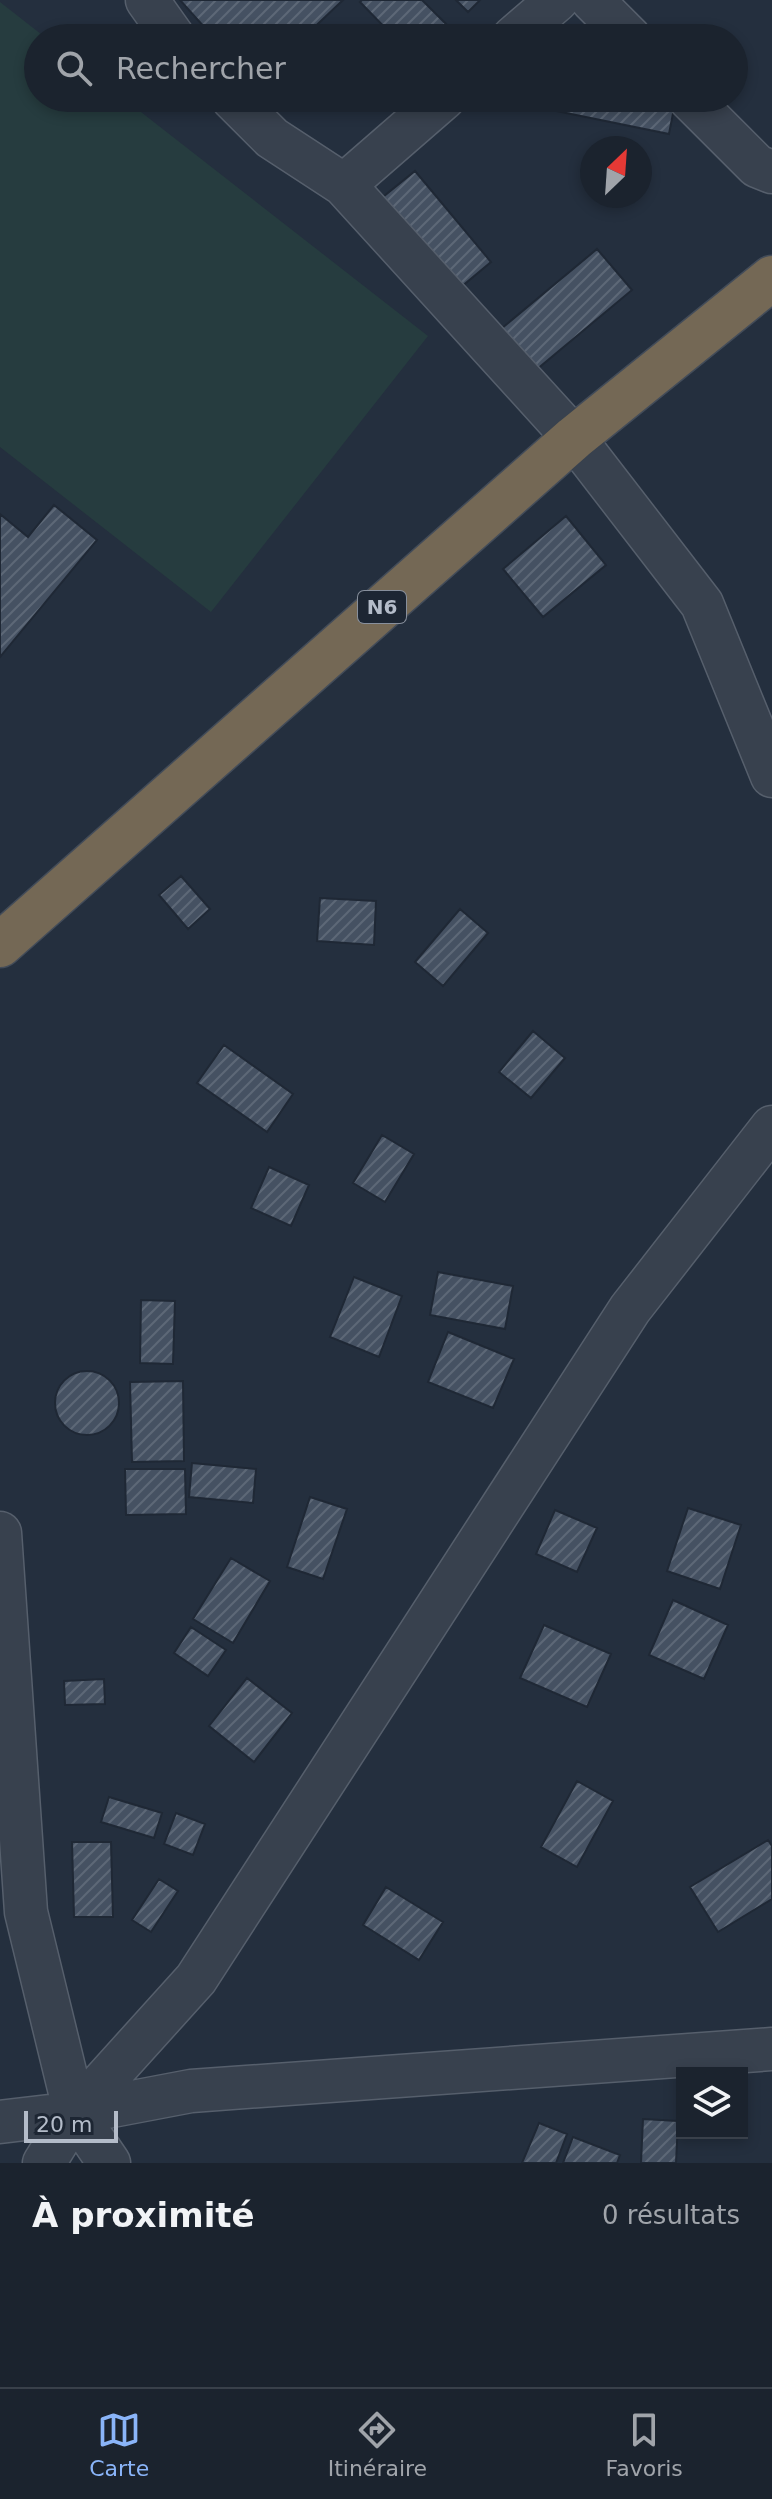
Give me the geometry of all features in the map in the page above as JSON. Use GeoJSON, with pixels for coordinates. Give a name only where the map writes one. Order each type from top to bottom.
{"type":"FeatureCollection","features":[{"type":"Feature","properties":{"kind":"highway","name":"N6"},"geometry":{"type":"LineString","coordinates":[[0,945],[574,438],[772,278]]}},
{"type":"Feature","properties":{"kind":"street"},"geometry":{"type":"LineString","coordinates":[[147,0],[164,24]]}},
{"type":"Feature","properties":{"kind":"street"},"geometry":{"type":"LineString","coordinates":[[529,24],[557,0]]}},
{"type":"Feature","properties":{"kind":"street"},"geometry":{"type":"LineString","coordinates":[[592,0],[616,24]]}},
{"type":"Feature","properties":{"kind":"street"},"geometry":{"type":"LineString","coordinates":[[246,112],[272,138],[344,185],[574,438],[702,604],[772,776]]}},
{"type":"Feature","properties":{"kind":"street"},"geometry":{"type":"LineString","coordinates":[[344,185],[428,112]]}},
{"type":"Feature","properties":{"kind":"street"},"geometry":{"type":"LineString","coordinates":[[703,112],[757,166],[772,172]]}},
{"type":"Feature","properties":{"kind":"street"},"geometry":{"type":"LineString","coordinates":[[44,2163],[75,2113],[196,1979],[630,1309],[772,1127]]}},
{"type":"Feature","properties":{"kind":"street"},"geometry":{"type":"LineString","coordinates":[[0,1533],[26,1912],[75,2113],[109,2163]]}},
{"type":"Feature","properties":{"kind":"street"},"geometry":{"type":"LineString","coordinates":[[0,2122],[75,2113],[191,2091],[772,2049]]}},
{"type":"Feature","properties":{"kind":"green space"},"geometry":{"type":"Polygon","coordinates":[[[0,2],[28,24],[24,24],[24,112],[141,112],[428,336],[211,612],[0,447],[0,2]]]}},
{"type":"Feature","properties":{"kind":"building"},"geometry":{"type":"Polygon","coordinates":[[[180,0],[343,0],[318,24],[201,24],[180,0]]]}},
{"type":"Feature","properties":{"kind":"building"},"geometry":{"type":"Polygon","coordinates":[[[422,0],[446,24],[381,24],[360,2],[422,0]]]}},
{"type":"Feature","properties":{"kind":"building"},"geometry":{"type":"Polygon","coordinates":[[[456,0],[480,0],[468,12],[456,0]]]}},
{"type":"Feature","properties":{"kind":"building"},"geometry":{"type":"Polygon","coordinates":[[[561,112],[673,112],[669,134],[561,112]]]}},
{"type":"Feature","properties":{"kind":"building"},"geometry":{"type":"Polygon","coordinates":[[[415,171],[491,262],[455,292],[378,201],[415,171]]]}},
{"type":"Feature","properties":{"kind":"building"},"geometry":{"type":"Polygon","coordinates":[[[597,249],[632,290],[530,375],[495,334],[597,249]]]}},
{"type":"Feature","properties":{"kind":"building"},"geometry":{"type":"Polygon","coordinates":[[[54,505],[97,540],[0,657],[0,514],[28,537],[54,505]]]}},
{"type":"Feature","properties":{"kind":"building"},"geometry":{"type":"Polygon","coordinates":[[[566,516],[606,565],[543,617],[503,569],[566,516]]]}},
{"type":"Feature","properties":{"kind":"building"},"geometry":{"type":"Polygon","coordinates":[[[181,876],[210,909],[188,929],[159,895],[181,876]]]}},
{"type":"Feature","properties":{"kind":"building"},"geometry":{"type":"Polygon","coordinates":[[[320,898],[376,901],[374,945],[317,941],[320,898]]]}},
{"type":"Feature","properties":{"kind":"building"},"geometry":{"type":"Polygon","coordinates":[[[460,909],[488,933],[443,986],[415,962],[460,909]]]}},
{"type":"Feature","properties":{"kind":"building"},"geometry":{"type":"Polygon","coordinates":[[[533,1031],[565,1058],[531,1098],[499,1072],[533,1031]]]}},
{"type":"Feature","properties":{"kind":"building"},"geometry":{"type":"Polygon","coordinates":[[[224,1045],[293,1094],[267,1132],[197,1083],[224,1045]]]}},
{"type":"Feature","properties":{"kind":"building"},"geometry":{"type":"Polygon","coordinates":[[[382,1135],[414,1154],[385,1202],[353,1183],[382,1135]]]}},
{"type":"Feature","properties":{"kind":"building"},"geometry":{"type":"Polygon","coordinates":[[[269,1167],[309,1185],[291,1226],[251,1208],[269,1167]]]}},
{"type":"Feature","properties":{"kind":"building"},"geometry":{"type":"Polygon","coordinates":[[[438,1272],[513,1286],[505,1329],[430,1315],[438,1272]]]}},
{"type":"Feature","properties":{"kind":"building"},"geometry":{"type":"Polygon","coordinates":[[[354,1277],[402,1296],[379,1357],[330,1337],[354,1277]]]}},
{"type":"Feature","properties":{"kind":"building"},"geometry":{"type":"Polygon","coordinates":[[[141,1300],[175,1301],[173,1364],[140,1363],[141,1300]]]}},
{"type":"Feature","properties":{"kind":"building"},"geometry":{"type":"Polygon","coordinates":[[[448,1332],[514,1359],[493,1408],[428,1382],[448,1332]]]}},
{"type":"Feature","properties":{"kind":"building"},"geometry":{"type":"Polygon","coordinates":[[[87,1371],[105,1377],[113,1385],[119,1403],[113,1421],[105,1429],[87,1435],[69,1429],[61,1421],[55,1403],[61,1385],[69,1377],[87,1371]]]}},
{"type":"Feature","properties":{"kind":"building"},"geometry":{"type":"Polygon","coordinates":[[[183,1381],[184,1461],[132,1462],[130,1382],[183,1381]]]}},
{"type":"Feature","properties":{"kind":"building"},"geometry":{"type":"Polygon","coordinates":[[[192,1463],[256,1469],[253,1503],[189,1497],[192,1463]]]}},
{"type":"Feature","properties":{"kind":"building"},"geometry":{"type":"Polygon","coordinates":[[[125,1469],[185,1469],[186,1514],[126,1515],[125,1469]]]}},
{"type":"Feature","properties":{"kind":"building"},"geometry":{"type":"Polygon","coordinates":[[[310,1497],[347,1509],[323,1579],[287,1567],[310,1497]]]}},
{"type":"Feature","properties":{"kind":"building"},"geometry":{"type":"Polygon","coordinates":[[[688,1508],[741,1525],[720,1589],[667,1571],[688,1508]]]}},
{"type":"Feature","properties":{"kind":"building"},"geometry":{"type":"Polygon","coordinates":[[[555,1510],[597,1528],[577,1572],[536,1554],[555,1510]]]}},
{"type":"Feature","properties":{"kind":"building"},"geometry":{"type":"Polygon","coordinates":[[[231,1558],[270,1581],[233,1643],[193,1619],[231,1558]]]}},
{"type":"Feature","properties":{"kind":"building"},"geometry":{"type":"Polygon","coordinates":[[[673,1600],[728,1625],[704,1679],[649,1655],[673,1600]]]}},
{"type":"Feature","properties":{"kind":"building"},"geometry":{"type":"Polygon","coordinates":[[[544,1625],[611,1654],[587,1707],[520,1678],[544,1625]]]}},
{"type":"Feature","properties":{"kind":"building"},"geometry":{"type":"Polygon","coordinates":[[[191,1627],[226,1650],[208,1676],[174,1653],[191,1627]]]}},
{"type":"Feature","properties":{"kind":"building"},"geometry":{"type":"Polygon","coordinates":[[[247,1678],[292,1713],[254,1762],[209,1726],[247,1678]]]}},
{"type":"Feature","properties":{"kind":"building"},"geometry":{"type":"Polygon","coordinates":[[[104,1679],[105,1704],[65,1705],[64,1681],[104,1679]]]}},
{"type":"Feature","properties":{"kind":"building"},"geometry":{"type":"Polygon","coordinates":[[[577,1781],[613,1801],[577,1867],[541,1847],[577,1781]]]}},
{"type":"Feature","properties":{"kind":"building"},"geometry":{"type":"Polygon","coordinates":[[[109,1797],[162,1813],[154,1838],[101,1822],[109,1797]]]}},
{"type":"Feature","properties":{"kind":"building"},"geometry":{"type":"Polygon","coordinates":[[[176,1813],[205,1824],[193,1855],[164,1844],[176,1813]]]}},
{"type":"Feature","properties":{"kind":"building"},"geometry":{"type":"Polygon","coordinates":[[[768,1840],[772,1846],[772,1899],[718,1932],[690,1887],[768,1840]]]}},
{"type":"Feature","properties":{"kind":"building"},"geometry":{"type":"Polygon","coordinates":[[[72,1842],[111,1842],[113,1917],[74,1917],[72,1842]]]}},
{"type":"Feature","properties":{"kind":"building"},"geometry":{"type":"Polygon","coordinates":[[[159,1879],[178,1891],[151,1932],[132,1920],[159,1879]]]}},
{"type":"Feature","properties":{"kind":"building"},"geometry":{"type":"Polygon","coordinates":[[[386,1887],[443,1922],[419,1960],[363,1925],[386,1887]]]}},
{"type":"Feature","properties":{"kind":"building"},"geometry":{"type":"Polygon","coordinates":[[[643,2119],[676,2121],[676,2163],[641,2163],[643,2119]]]}},
{"type":"Feature","properties":{"kind":"building"},"geometry":{"type":"Polygon","coordinates":[[[539,2123],[567,2134],[556,2163],[522,2163],[539,2123]]]}},
{"type":"Feature","properties":{"kind":"building"},"geometry":{"type":"Polygon","coordinates":[[[573,2137],[620,2155],[617,2163],[563,2163],[573,2137]]]}}]}
